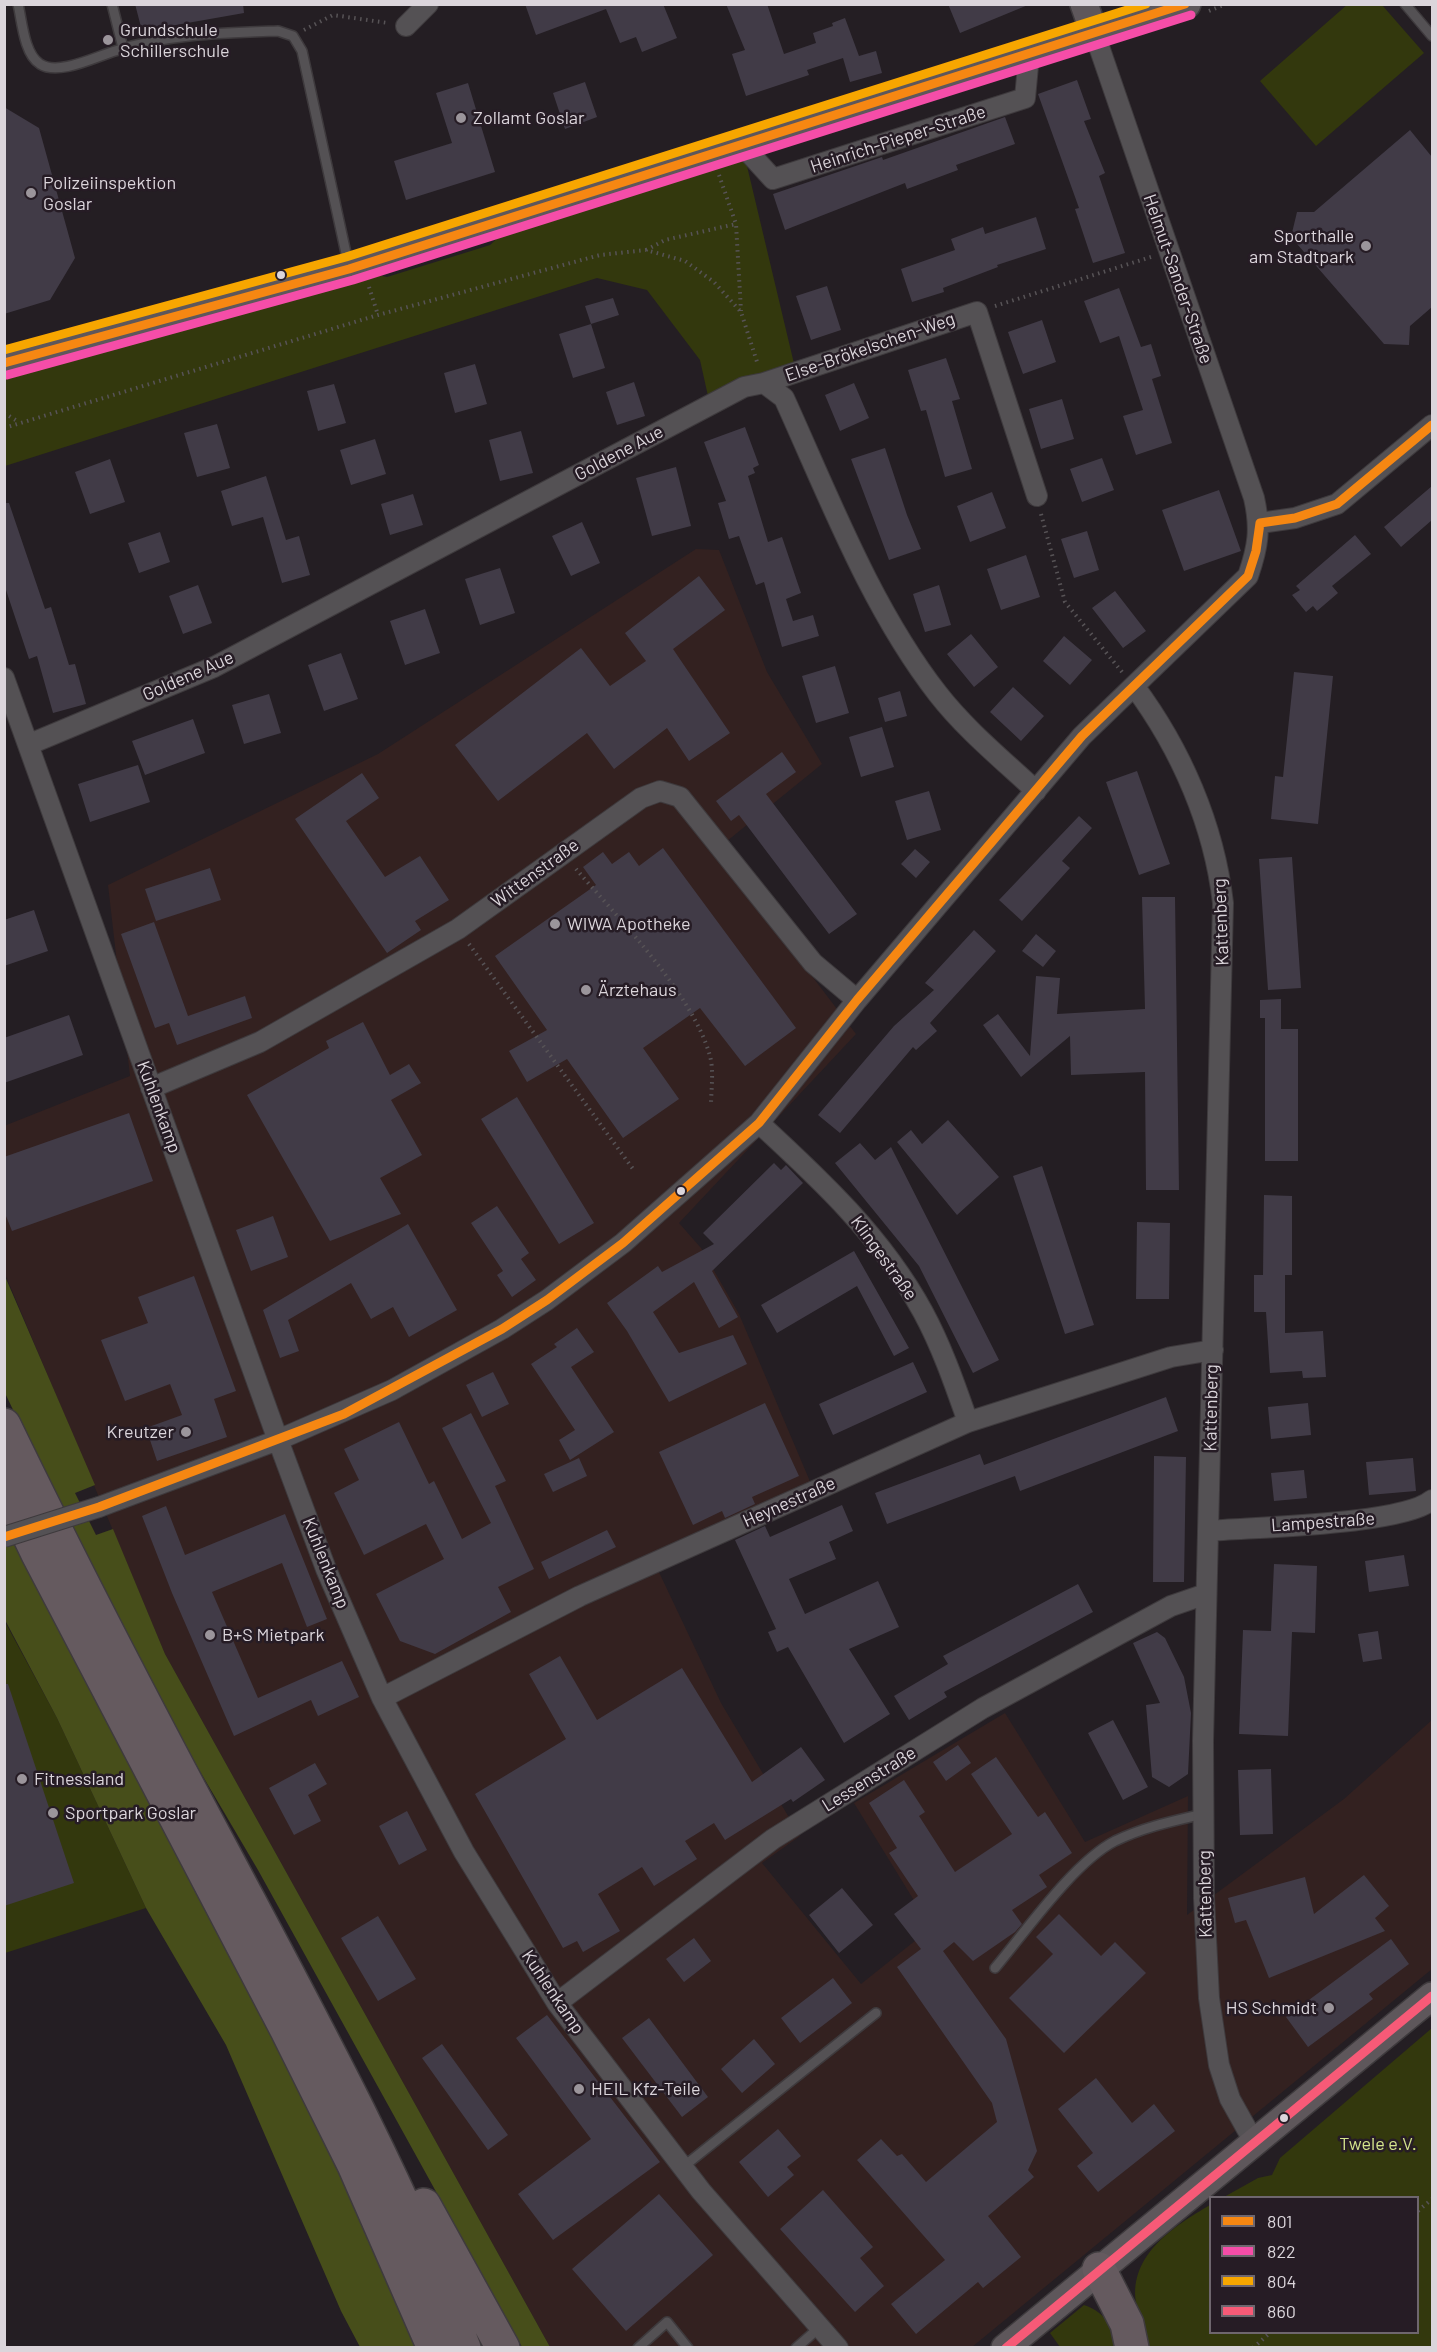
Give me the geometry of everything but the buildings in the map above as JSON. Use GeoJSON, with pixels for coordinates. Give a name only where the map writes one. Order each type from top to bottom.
{"type":"FeatureCollection","features":[{"type":"Feature","properties":{"kind":"highway"},"geometry":{"type":"LineString","coordinates":[[4,1425],[90,1601],[351,2094],[413,2225],[464,2348]]}},
{"type":"Feature","properties":{"kind":"highway"},"geometry":{"type":"LineString","coordinates":[[4,1483],[38,1554],[171,1812],[288,2030],[354,2164],[434,2348]]}},
{"type":"Feature","properties":{"kind":"highway"},"geometry":{"type":"LineString","coordinates":[[351,2094],[435,2223],[504,2348]]}},
{"type":"Feature","properties":{"kind":"highway"},"geometry":{"type":"LineString","coordinates":[[1099,2270],[1127,2324],[1132,2348]]}},
{"type":"Feature","properties":{"kind":"street"},"geometry":{"type":"LineString","coordinates":[[406,26],[428,4]]}},
{"type":"Feature","properties":{"kind":"street"},"geometry":{"type":"LineString","coordinates":[[1083,4],[1095,35]]}},
{"type":"Feature","properties":{"kind":"street"},"geometry":{"type":"LineString","coordinates":[[4,363],[356,267],[1187,4]]}},
{"type":"Feature","properties":{"kind":"street","name":"Helmut-Sander-Straße"},"geometry":{"type":"LineString","coordinates":[[1095,35],[1254,498],[1260,523]]}},
{"type":"Feature","properties":{"kind":"street","name":"Heinrich-Pieper-Straße"},"geometry":{"type":"LineString","coordinates":[[742,145],[773,179],[1025,98],[1029,55]]}},
{"type":"Feature","properties":{"kind":"street","name":"Else-Brökelschen-Weg"},"geometry":{"type":"LineString","coordinates":[[764,383],[977,312],[1037,496]]}},
{"type":"Feature","properties":{"kind":"street"},"geometry":{"type":"LineString","coordinates":[[764,383],[784,398],[884,611],[939,694],[988,746],[1036,791]]}},
{"type":"Feature","properties":{"kind":"street","name":"Goldene Aue"},"geometry":{"type":"LineString","coordinates":[[30,744],[214,667],[744,387],[764,383]]}},
{"type":"Feature","properties":{"kind":"street"},"geometry":{"type":"LineString","coordinates":[[4,1537],[99,1507],[278,1440],[392,1390],[502,1329],[547,1300],[623,1244],[759,1123],[857,1000],[1082,736],[1248,576],[1256,551],[1260,523],[1296,518],[1337,504],[1432,425]]}},
{"type":"Feature","properties":{"kind":"street","name":"Kuhlenkamp"},"geometry":{"type":"LineString","coordinates":[[4,678],[30,744],[278,1440],[326,1569],[382,1698],[464,1852],[557,2003],[683,2168],[838,2348]]}},
{"type":"Feature","properties":{"kind":"street","name":"Kattenberg"},"geometry":{"type":"LineString","coordinates":[[1134,686],[1160,724],[1207,824],[1218,863],[1223,903],[1206,1594],[1204,1898],[1210,2009],[1220,2065],[1230,2099],[1254,2142]]}},
{"type":"Feature","properties":{"kind":"street","name":"Wittenstraße"},"geometry":{"type":"LineString","coordinates":[[152,1089],[260,1042],[458,929],[562,852],[641,798],[660,791],[680,797],[813,963],[857,1000]]}},
{"type":"Feature","properties":{"kind":"street","name":"Klingestraße"},"geometry":{"type":"LineString","coordinates":[[759,1123],[829,1187],[878,1242],[923,1312],[951,1375],[968,1422]]}},
{"type":"Feature","properties":{"kind":"street","name":"Heynestraße"},"geometry":{"type":"LineString","coordinates":[[382,1698],[579,1596],[968,1422],[1171,1357],[1212,1350]]}},
{"type":"Feature","properties":{"kind":"street","name":"Lampestraße"},"geometry":{"type":"LineString","coordinates":[[1209,1531],[1385,1517],[1423,1508],[1432,1500]]}},
{"type":"Feature","properties":{"kind":"street","name":"Lessenstraße"},"geometry":{"type":"LineString","coordinates":[[557,2003],[773,1839],[983,1708],[1171,1605],[1206,1594]]}},
{"type":"Feature","properties":{"kind":"street"},"geometry":{"type":"LineString","coordinates":[[1005,2348],[1432,1996]]}},
{"type":"Feature","properties":{"kind":"lane"},"geometry":{"type":"LineString","coordinates":[[18,4],[29,50],[37,63],[46,67],[61,67],[123,48],[183,35],[278,31],[293,36],[302,51],[356,267]]}},
{"type":"Feature","properties":{"kind":"lane"},"geometry":{"type":"LineString","coordinates":[[112,4],[123,48]]}},
{"type":"Feature","properties":{"kind":"lane"},"geometry":{"type":"LineString","coordinates":[[1405,4],[1432,36]]}},
{"type":"Feature","properties":{"kind":"lane"},"geometry":{"type":"LineString","coordinates":[[995,1968],[1072,1875],[1113,1842],[1154,1825],[1204,1814]]}},
{"type":"Feature","properties":{"kind":"lane"},"geometry":{"type":"LineString","coordinates":[[683,2168],[876,2013]]}},
{"type":"Feature","properties":{"kind":"lane"},"geometry":{"type":"LineString","coordinates":[[638,2348],[666,2322],[688,2348]]}},
{"type":"Feature","properties":{"kind":"lane"},"geometry":{"type":"LineString","coordinates":[[796,2348],[820,2327]]}},
{"type":"Feature","properties":{"kind":"path"},"geometry":{"type":"LineString","coordinates":[[293,36],[333,15],[406,26]]}},
{"type":"Feature","properties":{"kind":"path"},"geometry":{"type":"LineString","coordinates":[[712,154],[736,224],[741,312],[764,383]]}},
{"type":"Feature","properties":{"kind":"path"},"geometry":{"type":"LineString","coordinates":[[4,428],[378,315],[600,255],[646,250],[665,240],[736,224]]}},
{"type":"Feature","properties":{"kind":"path"},"geometry":{"type":"LineString","coordinates":[[646,250],[686,261],[714,282],[741,312]]}},
{"type":"Feature","properties":{"kind":"path","name":"Else-Brökelschen-Weg"},"geometry":{"type":"LineString","coordinates":[[977,312],[1168,252]]}},
{"type":"Feature","properties":{"kind":"path"},"geometry":{"type":"LineString","coordinates":[[356,267],[378,315]]}},
{"type":"Feature","properties":{"kind":"path"},"geometry":{"type":"LineString","coordinates":[[4,413],[20,423]]}},
{"type":"Feature","properties":{"kind":"path"},"geometry":{"type":"LineString","coordinates":[[1037,496],[1045,535],[1065,602],[1134,686]]}},
{"type":"Feature","properties":{"kind":"path"},"geometry":{"type":"LineString","coordinates":[[562,852],[649,955],[693,1015],[710,1057],[711,1106]]}},
{"type":"Feature","properties":{"kind":"path"},"geometry":{"type":"LineString","coordinates":[[458,929],[633,1168]]}},
{"type":"Feature","properties":{"kind":"path"},"geometry":{"type":"LineString","coordinates":[[1419,2210],[1432,2199]]}},
{"type":"Feature","properties":{"kind":"path"},"geometry":{"type":"LineString","coordinates":[[1253,2348],[1269,2334]]}},
{"type":"Feature","properties":{"kind":"shaded area"},"geometry":{"type":"Polygon","coordinates":[[[696,549],[719,550],[767,672],[822,764],[716,850],[856,1034],[679,1223],[701,1248],[739,1314],[817,1498],[657,1568],[721,1703],[800,1836],[762,1863],[861,1984],[931,1928],[854,1803],[1005,1713],[1085,1842],[1188,1796],[1187,1915],[1344,1799],[1432,1720],[1432,1969],[972,2347],[550,2347],[165,1654],[5,1274],[4,1126],[130,1076],[108,885],[378,754],[696,549]]]}},
{"type":"Feature","properties":{"kind":"green space"},"geometry":{"type":"Polygon","coordinates":[[[1348,4],[1382,5],[1424,53],[1316,146],[1260,81],[1348,4]]]}},
{"type":"Feature","properties":{"kind":"green space"},"geometry":{"type":"Polygon","coordinates":[[[742,145],[796,372],[710,405],[700,360],[647,290],[597,278],[5,466],[5,363],[349,269],[387,277],[490,245],[521,216],[742,145]]]}},
{"type":"Feature","properties":{"kind":"green space"},"geometry":{"type":"Polygon","coordinates":[[[4,1274],[95,1485],[75,1493],[96,1535],[113,1529],[165,1654],[550,2347],[522,2347],[258,1870],[128,1649],[5,1393],[4,1274]]]}},
{"type":"Feature","properties":{"kind":"green space"},"geometry":{"type":"Polygon","coordinates":[[[4,1521],[372,2229],[419,2347],[360,2347],[341,2311],[226,2045],[146,1908],[57,1718],[5,1620],[4,1521]]]}},
{"type":"Feature","properties":{"kind":"green space","name":"Sportpark Goslar"},"geometry":{"type":"Polygon","coordinates":[[[4,1620],[57,1718],[146,1908],[5,1953],[4,1620]]]}},
{"type":"Feature","properties":{"kind":"green space","name":"Twele e.V."},"geometry":{"type":"Polygon","coordinates":[[[1432,2028],[1432,2347],[1148,2347],[1136,2302],[1136,2285],[1140,2270],[1147,2256],[1157,2244],[1182,2222],[1209,2206],[1209,2334],[1419,2334],[1419,2196],[1226,2196],[1258,2178],[1272,2175],[1280,2158],[1432,2028]]]}},
{"type":"Feature","properties":{"kind":"green space"},"geometry":{"type":"Polygon","coordinates":[[[1084,2305],[1103,2316],[1110,2327],[1117,2347],[1060,2347],[1050,2333],[1084,2305]]]}},
{"type":"Feature","properties":{"kind":"transit line","name":"804"},"geometry":{"type":"LineString","coordinates":[[4,350],[346,257],[1146,4]]}},
{"type":"Feature","properties":{"kind":"transit line","name":"801"},"geometry":{"type":"LineString","coordinates":[[4,363],[349,269],[1185,4]]}},
{"type":"Feature","properties":{"kind":"transit line","name":"822"},"geometry":{"type":"LineString","coordinates":[[7,375],[353,280],[1191,15]]}},
{"type":"Feature","properties":{"kind":"transit line","name":"801"},"geometry":{"type":"LineString","coordinates":[[1260,523],[1295,518],[1337,504],[1432,425]]}},
{"type":"Feature","properties":{"kind":"transit line","name":"801"},"geometry":{"type":"LineString","coordinates":[[4,1537],[99,1507],[344,1414],[502,1329],[547,1300],[623,1243],[759,1123],[857,1000],[1082,736],[1248,576],[1256,551],[1260,523]]}},
{"type":"Feature","properties":{"kind":"transit line","name":"860"},"geometry":{"type":"LineString","coordinates":[[1006,2348],[1432,1996]]}},
{"type":"Feature","properties":{"kind":"place","name":"Grundschule Schillerschule"},"geometry":{"type":"Point","coordinates":[108,40]}},
{"type":"Feature","properties":{"kind":"place","name":"Zollamt Goslar"},"geometry":{"type":"Point","coordinates":[461,118]}},
{"type":"Feature","properties":{"kind":"place","name":"Polizeiinspektion Goslar"},"geometry":{"type":"Point","coordinates":[31,193]}},
{"type":"Feature","properties":{"kind":"place","name":"Sporthalle am Stadtpark"},"geometry":{"type":"Point","coordinates":[1366,246]}},
{"type":"Feature","properties":{"kind":"place","name":"WIWA Apotheke"},"geometry":{"type":"Point","coordinates":[555,924]}},
{"type":"Feature","properties":{"kind":"place","name":"Ärztehaus"},"geometry":{"type":"Point","coordinates":[586,990]}},
{"type":"Feature","properties":{"kind":"place","name":"Kreutzer"},"geometry":{"type":"Point","coordinates":[186,1432]}},
{"type":"Feature","properties":{"kind":"place","name":"B+S Mietpark"},"geometry":{"type":"Point","coordinates":[210,1635]}},
{"type":"Feature","properties":{"kind":"place","name":"Fitnessland"},"geometry":{"type":"Point","coordinates":[22,1779]}},
{"type":"Feature","properties":{"kind":"place","name":"Sportpark Goslar"},"geometry":{"type":"Point","coordinates":[53,1813]}},
{"type":"Feature","properties":{"kind":"place","name":"HS Schmidt"},"geometry":{"type":"Point","coordinates":[1329,2008]}},
{"type":"Feature","properties":{"kind":"place","name":"HEIL Kfz-Teile"},"geometry":{"type":"Point","coordinates":[579,2089]}}]}
